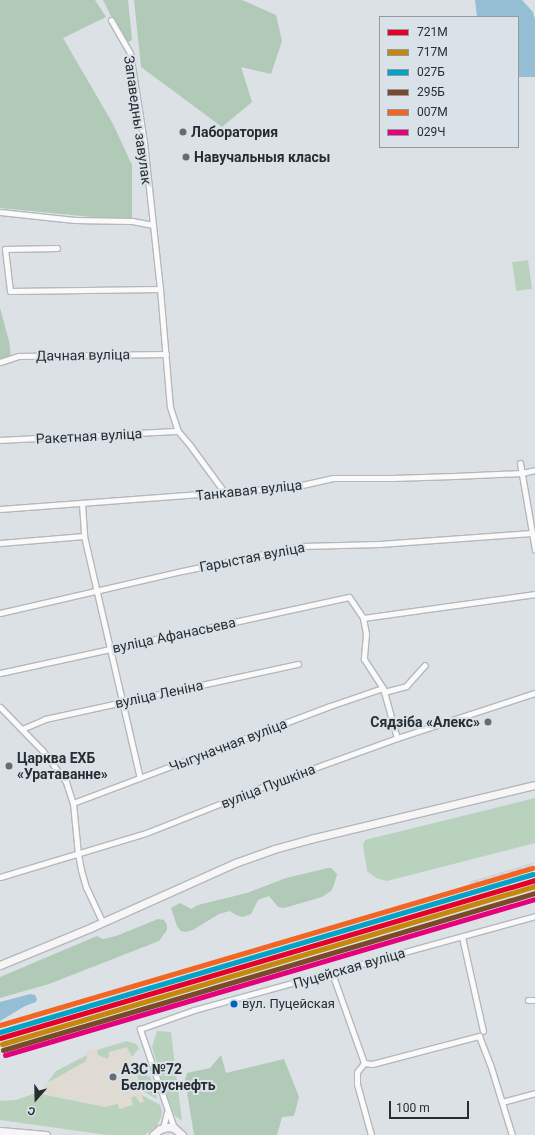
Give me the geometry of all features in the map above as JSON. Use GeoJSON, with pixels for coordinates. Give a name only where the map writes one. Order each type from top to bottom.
{"type":"FeatureCollection","features":[{"type":"Feature","properties":{"kind":"street","name":"Запаведны завулак"},"geometry":{"type":"LineString","coordinates":[[111,20],[130,53],[144,142],[152,225]]}},
{"type":"Feature","properties":{"kind":"street"},"geometry":{"type":"LineString","coordinates":[[0,212],[75,220],[132,221],[152,225],[160,289],[170,407],[178,432],[189,444],[225,493]]}},
{"type":"Feature","properties":{"kind":"street"},"geometry":{"type":"LineString","coordinates":[[57,248],[6,249],[10,291],[160,289]]}},
{"type":"Feature","properties":{"kind":"street","name":"Дачная вуліца"},"geometry":{"type":"LineString","coordinates":[[0,362],[18,356],[166,354]]}},
{"type":"Feature","properties":{"kind":"street","name":"Ракетная вуліца"},"geometry":{"type":"LineString","coordinates":[[0,440],[178,432]]}},
{"type":"Feature","properties":{"kind":"street"},"geometry":{"type":"LineString","coordinates":[[520,463],[535,550]]}},
{"type":"Feature","properties":{"kind":"street","name":"Танкавая вуліца"},"geometry":{"type":"LineString","coordinates":[[0,509],[292,488],[333,478],[392,478],[522,473],[535,470]]}},
{"type":"Feature","properties":{"kind":"street"},"geometry":{"type":"LineString","coordinates":[[82,504],[84,536],[96,592],[124,701],[140,778]]}},
{"type":"Feature","properties":{"kind":"street","name":"Гарыстая вуліца"},"geometry":{"type":"LineString","coordinates":[[0,613],[182,571],[302,546],[379,544],[532,533]]}},
{"type":"Feature","properties":{"kind":"street"},"geometry":{"type":"LineString","coordinates":[[0,543],[84,536]]}},
{"type":"Feature","properties":{"kind":"street"},"geometry":{"type":"LineString","coordinates":[[397,738],[384,690],[364,658],[366,634],[363,618],[535,594]]}},
{"type":"Feature","properties":{"kind":"street","name":"вуліца Афанасьева"},"geometry":{"type":"LineString","coordinates":[[0,673],[349,597],[363,618]]}},
{"type":"Feature","properties":{"kind":"street","name":"вуліца Леніна"},"geometry":{"type":"LineString","coordinates":[[22,729],[45,719],[298,664]]}},
{"type":"Feature","properties":{"kind":"street","name":"Чыгуначная вуліца"},"geometry":{"type":"LineString","coordinates":[[73,803],[330,706],[384,690],[406,686],[425,665]]}},
{"type":"Feature","properties":{"kind":"street","name":"вуліца Пушкіна"},"geometry":{"type":"LineString","coordinates":[[0,877],[146,833],[270,784],[397,738],[535,693]]}},
{"type":"Feature","properties":{"kind":"street"},"geometry":{"type":"LineString","coordinates":[[0,706],[42,750],[62,775],[71,793],[78,854],[86,887],[102,922]]}},
{"type":"Feature","properties":{"kind":"street"},"geometry":{"type":"LineString","coordinates":[[0,965],[235,864],[274,849],[535,785]]}},
{"type":"Feature","properties":{"kind":"street","name":"Пуцейская вуліца"},"geometry":{"type":"LineString","coordinates":[[167,1111],[140,1029],[194,1010],[535,916]]}},
{"type":"Feature","properties":{"kind":"street"},"geometry":{"type":"LineString","coordinates":[[462,937],[483,1031]]}},
{"type":"Feature","properties":{"kind":"street"},"geometry":{"type":"LineString","coordinates":[[332,973],[364,1063]]}},
{"type":"Feature","properties":{"kind":"street"},"geometry":{"type":"LineString","coordinates":[[528,1000],[535,1000]]}},
{"type":"Feature","properties":{"kind":"street"},"geometry":{"type":"LineString","coordinates":[[364,1063],[372,1064],[479,1036],[512,1135]]}},
{"type":"Feature","properties":{"kind":"street"},"geometry":{"type":"LineString","coordinates":[[364,1063],[357,1072],[357,1084],[372,1135]]}},
{"type":"Feature","properties":{"kind":"street"},"geometry":{"type":"LineString","coordinates":[[502,1102],[535,1093]]}},
{"type":"Feature","properties":{"kind":"street"},"geometry":{"type":"LineString","coordinates":[[163,1128],[167,1111]]}},
{"type":"Feature","properties":{"kind":"street"},"geometry":{"type":"LineString","coordinates":[[167,1111],[174,1128],[182,1135]]}},
{"type":"Feature","properties":{"kind":"street"},"geometry":{"type":"LineString","coordinates":[[153,1135],[163,1128],[174,1128]]}},
{"type":"Feature","properties":{"kind":"street"},"geometry":{"type":"LineString","coordinates":[[0,1131],[46,1135]]}},
{"type":"Feature","properties":{"kind":"shaded area"},"geometry":{"type":"Polygon","coordinates":[[[128,1046],[144,1102],[119,1109],[118,1104],[105,1107],[42,1094],[45,1082],[47,1083],[87,1058],[85,1052],[97,1048],[99,1055],[128,1046]]]}},
{"type":"Feature","properties":{"kind":"green space"},"geometry":{"type":"Polygon","coordinates":[[[0,0],[95,0],[106,17],[63,38],[113,124],[132,165],[132,221],[0,208],[0,0]]]}},
{"type":"Feature","properties":{"kind":"green space"},"geometry":{"type":"Polygon","coordinates":[[[103,0],[128,0],[132,40],[125,44],[103,0]]]}},
{"type":"Feature","properties":{"kind":"green space"},"geometry":{"type":"Polygon","coordinates":[[[134,0],[242,0],[276,15],[282,41],[271,74],[241,67],[252,102],[222,127],[141,67],[134,0]]]}},
{"type":"Feature","properties":{"kind":"green space"},"geometry":{"type":"Polygon","coordinates":[[[528,260],[532,289],[516,291],[512,262],[528,260]]]}},
{"type":"Feature","properties":{"kind":"green space"},"geometry":{"type":"Polygon","coordinates":[[[0,308],[9,341],[11,357],[0,359],[0,308]]]}},
{"type":"Feature","properties":{"kind":"green space"},"geometry":{"type":"Polygon","coordinates":[[[535,798],[535,843],[387,881],[376,878],[367,871],[363,845],[365,840],[535,798]]]}},
{"type":"Feature","properties":{"kind":"green space"},"geometry":{"type":"Polygon","coordinates":[[[331,868],[337,874],[331,891],[322,897],[284,908],[278,907],[269,896],[258,900],[251,914],[243,917],[230,911],[219,914],[193,930],[186,932],[181,931],[177,926],[171,908],[180,903],[191,909],[198,905],[247,893],[286,878],[331,868]]]}},
{"type":"Feature","properties":{"kind":"green space"},"geometry":{"type":"Polygon","coordinates":[[[158,919],[164,920],[167,925],[167,930],[159,941],[49,984],[0,998],[0,977],[97,936],[103,939],[116,936],[158,919]]]}},
{"type":"Feature","properties":{"kind":"green space"},"geometry":{"type":"Polygon","coordinates":[[[157,1031],[171,1032],[182,1121],[174,1115],[152,1047],[157,1031]]]}},
{"type":"Feature","properties":{"kind":"green space"},"geometry":{"type":"Polygon","coordinates":[[[127,1041],[136,1044],[139,1048],[132,1057],[127,1047],[109,1052],[108,1059],[98,1055],[97,1050],[127,1041]]]}},
{"type":"Feature","properties":{"kind":"green space"},"geometry":{"type":"Polygon","coordinates":[[[87,1055],[86,1061],[47,1083],[56,1071],[87,1055]]]}},
{"type":"Feature","properties":{"kind":"green space"},"geometry":{"type":"Polygon","coordinates":[[[221,1055],[226,1073],[284,1059],[299,1097],[294,1116],[282,1117],[277,1135],[194,1135],[185,1080],[187,1073],[210,1068],[221,1055]]]}},
{"type":"Feature","properties":{"kind":"green space"},"geometry":{"type":"Polygon","coordinates":[[[142,1064],[148,1077],[150,1076],[157,1099],[142,1091],[136,1072],[140,1070],[139,1065],[142,1064]]]}},
{"type":"Feature","properties":{"kind":"green space"},"geometry":{"type":"Polygon","coordinates":[[[36,1093],[105,1107],[118,1104],[119,1109],[133,1105],[131,1098],[135,1096],[140,1103],[144,1102],[142,1095],[160,1105],[162,1111],[161,1118],[156,1127],[145,1135],[107,1135],[0,1120],[0,1101],[16,1100],[36,1093]]]}},
{"type":"Feature","properties":{"kind":"water"},"geometry":{"type":"Polygon","coordinates":[[[475,0],[522,0],[533,12],[535,20],[535,77],[519,77],[519,16],[477,16],[475,0]]]}},
{"type":"Feature","properties":{"kind":"water"},"geometry":{"type":"Polygon","coordinates":[[[30,994],[35,995],[37,999],[36,1002],[25,1006],[0,1021],[0,1002],[30,994]]]}},
{"type":"Feature","properties":{"kind":"railway"},"geometry":{"type":"LineString","coordinates":[[470,883],[533,864]]}},
{"type":"Feature","properties":{"kind":"transit line","name":"007М"},"geometry":{"type":"LineString","coordinates":[[0,1025],[532,868]]}},
{"type":"Feature","properties":{"kind":"transit line","name":"027Б"},"geometry":{"type":"LineString","coordinates":[[0,1032],[533,874]]}},
{"type":"Feature","properties":{"kind":"transit line","name":"721М"},"geometry":{"type":"LineString","coordinates":[[0,1038],[535,880]]}},
{"type":"Feature","properties":{"kind":"transit line","name":"717М"},"geometry":{"type":"LineString","coordinates":[[2,1044],[535,886]]}},
{"type":"Feature","properties":{"kind":"transit line","name":"295Б"},"geometry":{"type":"LineString","coordinates":[[3,1050],[535,893]]}},
{"type":"Feature","properties":{"kind":"transit line","name":"029Ч"},"geometry":{"type":"LineString","coordinates":[[5,1055],[535,899]]}},
{"type":"Feature","properties":{"kind":"place","name":"Лаборатория"},"geometry":{"type":"Point","coordinates":[183,132]}},
{"type":"Feature","properties":{"kind":"place","name":"Навучальныя класы"},"geometry":{"type":"Point","coordinates":[186,157]}},
{"type":"Feature","properties":{"kind":"place","name":"Сядзіба «Алекс»"},"geometry":{"type":"Point","coordinates":[488,722]}},
{"type":"Feature","properties":{"kind":"place","name":"Царква ЕХБ «Уратаванне»"},"geometry":{"type":"Point","coordinates":[9,766]}},
{"type":"Feature","properties":{"kind":"place","name":"вул. Пуцейская"},"geometry":{"type":"Point","coordinates":[234,1004]}},
{"type":"Feature","properties":{"kind":"place","name":"АЗС №72 Белоруснефть"},"geometry":{"type":"Point","coordinates":[113,1077]}}]}
